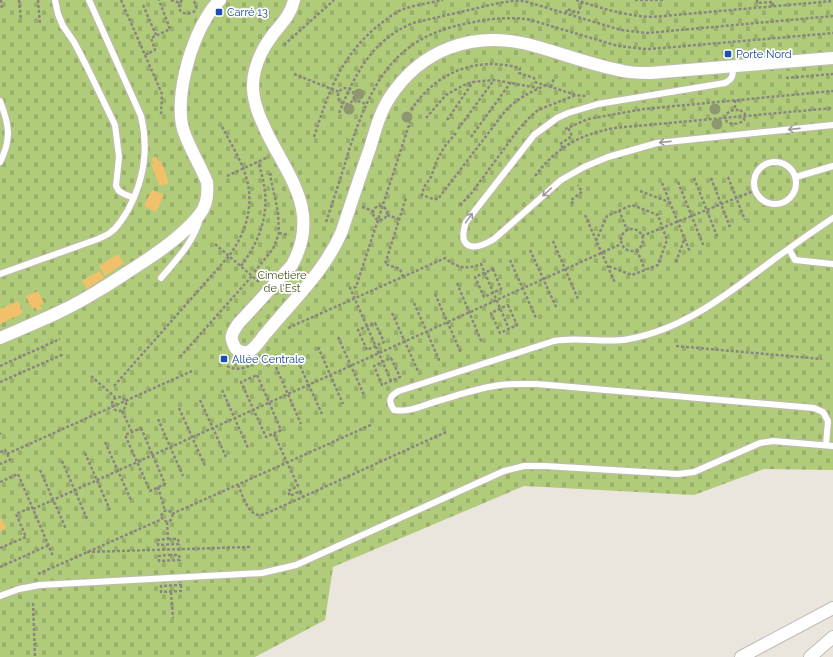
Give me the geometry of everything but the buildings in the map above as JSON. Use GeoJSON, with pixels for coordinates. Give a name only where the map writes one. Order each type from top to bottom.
{"type":"FeatureCollection","features":[{"type":"Feature","properties":{"kind":"street"},"geometry":{"type":"LineString","coordinates":[[0,338],[96,293],[174,240],[201,213],[208,191],[207,182],[184,131],[180,113],[180,97],[184,77],[198,33],[206,17],[220,0]]}},
{"type":"Feature","properties":{"kind":"street"},"geometry":{"type":"LineString","coordinates":[[294,0],[292,10],[264,46],[258,58],[253,88],[254,103],[260,119],[300,198],[303,211],[304,228],[300,248],[292,265],[232,332],[231,339],[236,349],[248,352],[255,347],[322,267],[342,231],[376,128],[389,98],[410,72],[437,53],[459,44],[485,39],[496,39],[527,44],[595,65],[624,71],[650,74],[833,58]]}},
{"type":"Feature","properties":{"kind":"street"},"geometry":{"type":"LineString","coordinates":[[741,657],[833,608]]}},
{"type":"Feature","properties":{"kind":"street"},"geometry":{"type":"LineString","coordinates":[[810,657],[833,637]]}},
{"type":"Feature","properties":{"kind":"lane"},"geometry":{"type":"LineString","coordinates":[[55,0],[58,14],[63,26],[74,42],[115,125],[119,157],[116,186],[124,194],[134,198]]}},
{"type":"Feature","properties":{"kind":"lane"},"geometry":{"type":"LineString","coordinates":[[0,274],[98,239],[110,233],[121,223],[140,183],[143,166],[145,131],[141,116],[90,0]]}},
{"type":"Feature","properties":{"kind":"lane"},"geometry":{"type":"LineString","coordinates":[[733,67],[733,75],[730,80],[725,83],[598,104],[557,118],[534,135],[466,222],[463,231],[463,239],[467,244],[475,248],[485,245],[494,240],[561,180],[584,167],[628,150],[657,143],[833,125]]}},
{"type":"Feature","properties":{"kind":"lane"},"geometry":{"type":"LineString","coordinates":[[0,101],[9,130],[6,150],[0,162]]}},
{"type":"Feature","properties":{"kind":"lane"},"geometry":{"type":"LineString","coordinates":[[776,162],[788,166],[796,177],[794,191],[785,201],[771,203],[760,196],[756,190],[755,177],[763,166],[769,163],[776,162]]}},
{"type":"Feature","properties":{"kind":"lane"},"geometry":{"type":"LineString","coordinates":[[796,177],[833,166]]}},
{"type":"Feature","properties":{"kind":"lane"},"geometry":{"type":"LineString","coordinates":[[161,278],[192,239],[198,226],[201,213]]}},
{"type":"Feature","properties":{"kind":"lane"},"geometry":{"type":"LineString","coordinates":[[826,445],[828,421],[823,412],[814,408],[537,384],[510,383],[478,389],[407,411],[399,412],[394,410],[390,405],[390,399],[392,395],[398,391],[554,340],[567,338],[611,340],[629,339],[665,329],[699,312],[721,298],[833,218]]}},
{"type":"Feature","properties":{"kind":"lane"},"geometry":{"type":"LineString","coordinates":[[788,249],[796,260],[833,264]]}},
{"type":"Feature","properties":{"kind":"lane"},"geometry":{"type":"LineString","coordinates":[[0,596],[28,586],[262,573],[280,570],[296,565],[504,471],[524,466],[678,474],[694,472],[760,442],[773,441],[833,446]]}},
{"type":"Feature","properties":{"kind":"path"},"geometry":{"type":"LineString","coordinates":[[1,0],[2,10]]}},
{"type":"Feature","properties":{"kind":"path"},"geometry":{"type":"LineString","coordinates":[[19,0],[21,20]]}},
{"type":"Feature","properties":{"kind":"path"},"geometry":{"type":"LineString","coordinates":[[38,0],[40,25]]}},
{"type":"Feature","properties":{"kind":"path"},"geometry":{"type":"LineString","coordinates":[[121,0],[162,94],[161,115]]}},
{"type":"Feature","properties":{"kind":"path"},"geometry":{"type":"LineString","coordinates":[[145,55],[155,50],[151,38],[170,29],[159,0]]}},
{"type":"Feature","properties":{"kind":"path"},"geometry":{"type":"LineString","coordinates":[[171,0],[180,3]]}},
{"type":"Feature","properties":{"kind":"path"},"geometry":{"type":"LineString","coordinates":[[182,0],[180,3],[181,11],[185,14],[190,14],[195,9],[195,3],[193,0]]}},
{"type":"Feature","properties":{"kind":"path"},"geometry":{"type":"LineString","coordinates":[[280,49],[287,40],[334,0]]}},
{"type":"Feature","properties":{"kind":"path"},"geometry":{"type":"LineString","coordinates":[[314,137],[327,98],[337,75],[349,55],[360,41],[388,17],[402,10],[443,0]]}},
{"type":"Feature","properties":{"kind":"path"},"geometry":{"type":"LineString","coordinates":[[576,0],[615,12],[639,17],[666,16],[833,1]]}},
{"type":"Feature","properties":{"kind":"path"},"geometry":{"type":"LineString","coordinates":[[635,0],[664,0]]}},
{"type":"Feature","properties":{"kind":"path"},"geometry":{"type":"LineString","coordinates":[[757,0],[757,3],[773,2],[773,6]]}},
{"type":"Feature","properties":{"kind":"path"},"geometry":{"type":"LineString","coordinates":[[339,113],[364,62],[381,43],[402,28],[413,23],[513,1],[524,1],[620,30],[647,33],[833,16]]}},
{"type":"Feature","properties":{"kind":"path"},"geometry":{"type":"LineString","coordinates":[[566,13],[567,9],[578,12],[582,1]]}},
{"type":"Feature","properties":{"kind":"path"},"geometry":{"type":"LineString","coordinates":[[143,6],[156,35]]}},
{"type":"Feature","properties":{"kind":"path"},"geometry":{"type":"LineString","coordinates":[[326,222],[366,104],[379,78],[411,46],[422,38],[438,31],[482,20],[508,18],[531,20],[605,42],[632,48],[646,49],[833,32]]}},
{"type":"Feature","properties":{"kind":"path"},"geometry":{"type":"LineString","coordinates":[[411,110],[426,91],[437,81],[451,73],[467,67],[491,64],[510,65],[520,68],[519,73],[534,78],[535,82],[580,96],[594,97],[598,104]]}},
{"type":"Feature","properties":{"kind":"path"},"geometry":{"type":"LineString","coordinates":[[294,74],[339,92]]}},
{"type":"Feature","properties":{"kind":"path"},"geometry":{"type":"LineString","coordinates":[[786,78],[833,74]]}},
{"type":"Feature","properties":{"kind":"path"},"geometry":{"type":"LineString","coordinates":[[551,87],[554,78]]}},
{"type":"Feature","properties":{"kind":"path"},"geometry":{"type":"LineString","coordinates":[[458,129],[494,80]]}},
{"type":"Feature","properties":{"kind":"path"},"geometry":{"type":"LineString","coordinates":[[426,118],[446,95],[464,85],[473,82],[494,80],[540,88]]}},
{"type":"Feature","properties":{"kind":"path"},"geometry":{"type":"LineString","coordinates":[[447,120],[473,82]]}},
{"type":"Feature","properties":{"kind":"path"},"geometry":{"type":"LineString","coordinates":[[471,137],[511,82]]}},
{"type":"Feature","properties":{"kind":"path"},"geometry":{"type":"LineString","coordinates":[[456,133],[445,146],[437,160],[431,177],[422,192],[424,197],[438,199],[506,110],[516,101],[546,85]]}},
{"type":"Feature","properties":{"kind":"path"},"geometry":{"type":"LineString","coordinates":[[339,92],[344,88],[350,89],[354,94],[353,99]]}},
{"type":"Feature","properties":{"kind":"path"},"geometry":{"type":"LineString","coordinates":[[565,129],[588,119],[644,109],[833,91]]}},
{"type":"Feature","properties":{"kind":"path"},"geometry":{"type":"LineString","coordinates":[[339,92],[339,99],[343,103]]}},
{"type":"Feature","properties":{"kind":"path"},"geometry":{"type":"LineString","coordinates":[[353,99],[366,104]]}},
{"type":"Feature","properties":{"kind":"path"},"geometry":{"type":"LineString","coordinates":[[343,103],[350,102],[353,99]]}},
{"type":"Feature","properties":{"kind":"path"},"geometry":{"type":"LineString","coordinates":[[735,100],[735,110]]}},
{"type":"Feature","properties":{"kind":"path"},"geometry":{"type":"LineString","coordinates":[[535,176],[545,163],[563,148],[582,137],[614,128],[833,108]]}},
{"type":"Feature","properties":{"kind":"path"},"geometry":{"type":"LineString","coordinates":[[725,118],[728,112],[735,110],[742,110],[746,116]]}},
{"type":"Feature","properties":{"kind":"path"},"geometry":{"type":"LineString","coordinates":[[739,123],[744,120],[746,116]]}},
{"type":"Feature","properties":{"kind":"path"},"geometry":{"type":"LineString","coordinates":[[725,118],[727,122],[733,123]]}},
{"type":"Feature","properties":{"kind":"path"},"geometry":{"type":"LineString","coordinates":[[391,381],[350,288],[356,287],[410,122]]}},
{"type":"Feature","properties":{"kind":"path"},"geometry":{"type":"LineString","coordinates":[[114,386],[229,256],[241,237],[246,225],[249,213],[249,188],[243,169],[221,125]]}},
{"type":"Feature","properties":{"kind":"path"},"geometry":{"type":"LineString","coordinates":[[563,148],[560,144],[572,136],[568,127]]}},
{"type":"Feature","properties":{"kind":"path"},"geometry":{"type":"LineString","coordinates":[[227,176],[278,153]]}},
{"type":"Feature","properties":{"kind":"path"},"geometry":{"type":"LineString","coordinates":[[241,266],[256,243],[265,215],[265,190],[258,162]]}},
{"type":"Feature","properties":{"kind":"path"},"geometry":{"type":"LineString","coordinates":[[270,276],[266,280],[255,271],[273,249],[279,233],[278,212],[270,175],[277,170]]}},
{"type":"Feature","properties":{"kind":"path"},"geometry":{"type":"LineString","coordinates":[[728,177],[745,220]]}},
{"type":"Feature","properties":{"kind":"path"},"geometry":{"type":"LineString","coordinates":[[694,178],[717,236]]}},
{"type":"Feature","properties":{"kind":"path"},"geometry":{"type":"LineString","coordinates":[[710,178],[730,227]]}},
{"type":"Feature","properties":{"kind":"path"},"geometry":{"type":"LineString","coordinates":[[678,182],[704,247]]}},
{"type":"Feature","properties":{"kind":"path"},"geometry":{"type":"LineString","coordinates":[[662,183],[690,252]]}},
{"type":"Feature","properties":{"kind":"path"},"geometry":{"type":"LineString","coordinates":[[573,204],[571,200],[582,192],[578,185]]}},
{"type":"Feature","properties":{"kind":"path"},"geometry":{"type":"LineString","coordinates":[[642,236],[756,190]]}},
{"type":"Feature","properties":{"kind":"path"},"geometry":{"type":"LineString","coordinates":[[640,191],[670,202]]}},
{"type":"Feature","properties":{"kind":"path"},"geometry":{"type":"LineString","coordinates":[[403,277],[400,269],[385,264],[406,198]]}},
{"type":"Feature","properties":{"kind":"path"},"geometry":{"type":"LineString","coordinates":[[365,208],[367,201]]}},
{"type":"Feature","properties":{"kind":"path"},"geometry":{"type":"LineString","coordinates":[[596,241],[607,216],[619,210],[632,205],[658,215],[667,240],[658,265],[632,275],[608,266]]}},
{"type":"Feature","properties":{"kind":"path"},"geometry":{"type":"LineString","coordinates":[[378,220],[373,215],[373,211],[378,206],[382,206]]}},
{"type":"Feature","properties":{"kind":"path"},"geometry":{"type":"LineString","coordinates":[[382,206],[387,211],[387,215]]}},
{"type":"Feature","properties":{"kind":"path"},"geometry":{"type":"LineString","coordinates":[[619,210],[627,230]]}},
{"type":"Feature","properties":{"kind":"path"},"geometry":{"type":"LineString","coordinates":[[387,215],[399,219]]}},
{"type":"Feature","properties":{"kind":"path"},"geometry":{"type":"LineString","coordinates":[[378,220],[384,219],[387,215]]}},
{"type":"Feature","properties":{"kind":"path"},"geometry":{"type":"LineString","coordinates":[[585,215],[615,283]]}},
{"type":"Feature","properties":{"kind":"path"},"geometry":{"type":"LineString","coordinates":[[627,230],[638,230],[642,236],[642,243],[637,250],[627,250],[621,244],[620,237],[622,233],[627,230]]}},
{"type":"Feature","properties":{"kind":"path"},"geometry":{"type":"LineString","coordinates":[[279,233],[294,236]]}},
{"type":"Feature","properties":{"kind":"path"},"geometry":{"type":"LineString","coordinates":[[676,262],[684,239]]}},
{"type":"Feature","properties":{"kind":"path"},"geometry":{"type":"LineString","coordinates":[[553,241],[578,299]]}},
{"type":"Feature","properties":{"kind":"path"},"geometry":{"type":"LineString","coordinates":[[215,244],[269,290]]}},
{"type":"Feature","properties":{"kind":"path"},"geometry":{"type":"LineString","coordinates":[[0,548],[26,537],[16,514],[53,500],[118,471],[621,244]]}},
{"type":"Feature","properties":{"kind":"path"},"geometry":{"type":"LineString","coordinates":[[530,250],[557,309]]}},
{"type":"Feature","properties":{"kind":"path"},"geometry":{"type":"LineString","coordinates":[[637,250],[645,270]]}},
{"type":"Feature","properties":{"kind":"path"},"geometry":{"type":"LineString","coordinates":[[286,329],[445,258],[462,267],[471,268],[481,264],[509,329]]}},
{"type":"Feature","properties":{"kind":"path"},"geometry":{"type":"LineString","coordinates":[[510,260],[536,318]]}},
{"type":"Feature","properties":{"kind":"path"},"geometry":{"type":"LineString","coordinates":[[493,269],[501,290],[493,293],[484,297],[476,277],[493,269]]}},
{"type":"Feature","properties":{"kind":"path"},"geometry":{"type":"LineString","coordinates":[[180,357],[252,276]]}},
{"type":"Feature","properties":{"kind":"path"},"geometry":{"type":"LineString","coordinates":[[457,283],[482,343]]}},
{"type":"Feature","properties":{"kind":"path"},"geometry":{"type":"LineString","coordinates":[[436,294],[461,352]]}},
{"type":"Feature","properties":{"kind":"path"},"geometry":{"type":"LineString","coordinates":[[414,303],[440,362]]}},
{"type":"Feature","properties":{"kind":"path"},"geometry":{"type":"LineString","coordinates":[[508,305],[517,325],[509,329],[500,333],[491,313],[508,305]]}},
{"type":"Feature","properties":{"kind":"path"},"geometry":{"type":"LineString","coordinates":[[392,313],[418,371]]}},
{"type":"Feature","properties":{"kind":"path"},"geometry":{"type":"LineString","coordinates":[[375,323],[384,342],[367,350],[358,330],[367,327],[375,323]]}},
{"type":"Feature","properties":{"kind":"path"},"geometry":{"type":"LineString","coordinates":[[338,337],[364,395]]}},
{"type":"Feature","properties":{"kind":"path"},"geometry":{"type":"LineString","coordinates":[[0,366],[60,339]]}},
{"type":"Feature","properties":{"kind":"path"},"geometry":{"type":"LineString","coordinates":[[318,346],[343,404]]}},
{"type":"Feature","properties":{"kind":"path"},"geometry":{"type":"LineString","coordinates":[[676,346],[822,359]]}},
{"type":"Feature","properties":{"kind":"path"},"geometry":{"type":"LineString","coordinates":[[0,382],[64,354]]}},
{"type":"Feature","properties":{"kind":"path"},"geometry":{"type":"LineString","coordinates":[[296,357],[322,414]]}},
{"type":"Feature","properties":{"kind":"path"},"geometry":{"type":"LineString","coordinates":[[391,358],[400,377],[382,385],[374,366],[382,362],[391,358]]}},
{"type":"Feature","properties":{"kind":"path"},"geometry":{"type":"LineString","coordinates":[[227,366],[241,369],[253,364]]}},
{"type":"Feature","properties":{"kind":"path"},"geometry":{"type":"LineString","coordinates":[[276,366],[301,424]]}},
{"type":"Feature","properties":{"kind":"path"},"geometry":{"type":"LineString","coordinates":[[7,454],[192,371]]}},
{"type":"Feature","properties":{"kind":"path"},"geometry":{"type":"LineString","coordinates":[[257,375],[269,403],[282,430],[266,437],[241,382],[257,375]]}},
{"type":"Feature","properties":{"kind":"path"},"geometry":{"type":"LineString","coordinates":[[91,376],[115,397],[121,397],[125,401],[125,407],[122,411]]}},
{"type":"Feature","properties":{"kind":"path"},"geometry":{"type":"LineString","coordinates":[[222,390],[248,448]]}},
{"type":"Feature","properties":{"kind":"path"},"geometry":{"type":"LineString","coordinates":[[115,397],[111,403],[112,407],[116,411],[122,411]]}},
{"type":"Feature","properties":{"kind":"path"},"geometry":{"type":"LineString","coordinates":[[200,400],[226,457]]}},
{"type":"Feature","properties":{"kind":"path"},"geometry":{"type":"LineString","coordinates":[[179,408],[205,466]]}},
{"type":"Feature","properties":{"kind":"path"},"geometry":{"type":"LineString","coordinates":[[122,411],[132,432]]}},
{"type":"Feature","properties":{"kind":"path"},"geometry":{"type":"LineString","coordinates":[[158,419],[183,476]]}},
{"type":"Feature","properties":{"kind":"path"},"geometry":{"type":"LineString","coordinates":[[172,514],[373,424]]}},
{"type":"Feature","properties":{"kind":"path"},"geometry":{"type":"LineString","coordinates":[[141,428],[153,455],[165,484],[150,491],[125,435],[141,428]]}},
{"type":"Feature","properties":{"kind":"path"},"geometry":{"type":"LineString","coordinates":[[238,485],[248,507],[254,514],[260,515],[446,432]]}},
{"type":"Feature","properties":{"kind":"path"},"geometry":{"type":"LineString","coordinates":[[274,434],[298,486],[288,491],[290,496],[300,492],[303,497]]}},
{"type":"Feature","properties":{"kind":"path"},"geometry":{"type":"LineString","coordinates":[[105,442],[131,500]]}},
{"type":"Feature","properties":{"kind":"path"},"geometry":{"type":"LineString","coordinates":[[0,452],[5,450],[10,460],[0,464]]}},
{"type":"Feature","properties":{"kind":"path"},"geometry":{"type":"LineString","coordinates":[[85,453],[110,510]]}},
{"type":"Feature","properties":{"kind":"path"},"geometry":{"type":"LineString","coordinates":[[62,461],[88,520]]}},
{"type":"Feature","properties":{"kind":"path"},"geometry":{"type":"LineString","coordinates":[[40,470],[66,529]]}},
{"type":"Feature","properties":{"kind":"path"},"geometry":{"type":"LineString","coordinates":[[0,482],[18,474],[53,556]]}},
{"type":"Feature","properties":{"kind":"path"},"geometry":{"type":"LineString","coordinates":[[158,487],[165,511],[162,514],[162,519]]}},
{"type":"Feature","properties":{"kind":"path"},"geometry":{"type":"LineString","coordinates":[[165,511],[172,514]]}},
{"type":"Feature","properties":{"kind":"path"},"geometry":{"type":"LineString","coordinates":[[167,522],[171,520],[172,514]]}},
{"type":"Feature","properties":{"kind":"path"},"geometry":{"type":"LineString","coordinates":[[28,586],[33,576],[162,519]]}},
{"type":"Feature","properties":{"kind":"path"},"geometry":{"type":"LineString","coordinates":[[162,519],[167,522]]}},
{"type":"Feature","properties":{"kind":"path"},"geometry":{"type":"LineString","coordinates":[[167,522],[168,539]]}},
{"type":"Feature","properties":{"kind":"path"},"geometry":{"type":"LineString","coordinates":[[168,539],[178,539],[179,544],[158,545],[158,540],[168,539]]}},
{"type":"Feature","properties":{"kind":"path"},"geometry":{"type":"LineString","coordinates":[[0,567],[49,545]]}},
{"type":"Feature","properties":{"kind":"path"},"geometry":{"type":"LineString","coordinates":[[168,545],[169,555]]}},
{"type":"Feature","properties":{"kind":"path"},"geometry":{"type":"LineString","coordinates":[[87,552],[250,547]]}},
{"type":"Feature","properties":{"kind":"path"},"geometry":{"type":"LineString","coordinates":[[169,555],[179,555],[180,560],[159,561],[159,556],[169,555]]}},
{"type":"Feature","properties":{"kind":"path"},"geometry":{"type":"LineString","coordinates":[[171,592],[173,618]]}},
{"type":"Feature","properties":{"kind":"path"},"geometry":{"type":"LineString","coordinates":[[33,603],[35,657]]}},
{"type":"Feature","properties":{"kind":"green space","name":"Cimetière de l'Est"},"geometry":{"type":"Polygon","coordinates":[[[0,0],[833,0],[833,470],[764,469],[694,495],[524,486],[333,567],[325,620],[255,657],[0,657],[0,0]]]}},
{"type":"Feature","properties":{"kind":"place","name":"Carré 13"},"geometry":{"type":"Point","coordinates":[219,12]}},
{"type":"Feature","properties":{"kind":"place","name":"Porte Nord"},"geometry":{"type":"Point","coordinates":[728,54]}},
{"type":"Feature","properties":{"kind":"place","name":"Allée Centrale"},"geometry":{"type":"Point","coordinates":[224,359]}}]}
